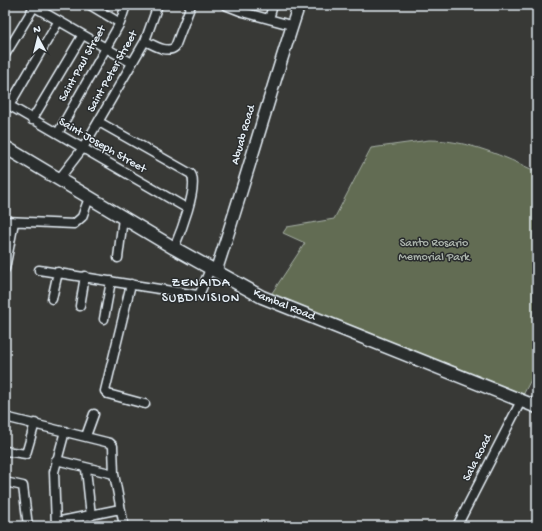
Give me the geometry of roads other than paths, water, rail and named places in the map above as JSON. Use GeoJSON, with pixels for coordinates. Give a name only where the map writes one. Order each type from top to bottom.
{"type":"FeatureCollection","features":[{"type":"Feature","properties":{"kind":"main road","name":"Kambal Road"},"geometry":{"type":"LineString","coordinates":[[5,147],[174,248],[262,297],[537,407]]}},
{"type":"Feature","properties":{"kind":"street"},"geometry":{"type":"LineString","coordinates":[[90,5],[120,23]]}},
{"type":"Feature","properties":{"kind":"street","name":"Saint Paul Street"},"geometry":{"type":"LineString","coordinates":[[58,134],[120,23],[126,5]]}},
{"type":"Feature","properties":{"kind":"street","name":"Saint Peter Street"},"geometry":{"type":"LineString","coordinates":[[59,179],[83,148],[132,64],[145,41],[158,5]]}},
{"type":"Feature","properties":{"kind":"street"},"geometry":{"type":"LineString","coordinates":[[145,41],[167,50],[172,50],[175,47],[191,5]]}},
{"type":"Feature","properties":{"kind":"street"},"geometry":{"type":"LineString","coordinates":[[225,5],[244,9],[269,19],[287,24]]}},
{"type":"Feature","properties":{"kind":"street"},"geometry":{"type":"LineString","coordinates":[[269,19],[273,5]]}},
{"type":"Feature","properties":{"kind":"street","name":"Abuab Road"},"geometry":{"type":"LineString","coordinates":[[213,270],[241,196],[265,109],[299,5]]}},
{"type":"Feature","properties":{"kind":"street"},"geometry":{"type":"LineString","coordinates":[[5,55],[32,6],[132,64]]}},
{"type":"Feature","properties":{"kind":"street"},"geometry":{"type":"LineString","coordinates":[[7,104],[58,22]]}},
{"type":"Feature","properties":{"kind":"street"},"geometry":{"type":"LineString","coordinates":[[32,120],[82,36]]}},
{"type":"Feature","properties":{"kind":"street","name":"Saint Joseph Street"},"geometry":{"type":"LineString","coordinates":[[7,104],[32,120],[188,209]]}},
{"type":"Feature","properties":{"kind":"street"},"geometry":{"type":"LineString","coordinates":[[99,122],[191,174],[194,182],[188,209],[180,235],[174,248]]}},
{"type":"Feature","properties":{"kind":"street"},"geometry":{"type":"LineString","coordinates":[[5,221],[74,224],[82,217],[89,198]]}},
{"type":"Feature","properties":{"kind":"street"},"geometry":{"type":"LineString","coordinates":[[118,258],[124,218]]}},
{"type":"Feature","properties":{"kind":"street"},"geometry":{"type":"LineString","coordinates":[[5,269],[14,222]]}},
{"type":"Feature","properties":{"kind":"street"},"geometry":{"type":"LineString","coordinates":[[39,270],[197,295],[200,293],[213,270]]}},
{"type":"Feature","properties":{"kind":"street"},"geometry":{"type":"LineString","coordinates":[[52,299],[58,272]]}},
{"type":"Feature","properties":{"kind":"street"},"geometry":{"type":"LineString","coordinates":[[80,306],[84,276]]}},
{"type":"Feature","properties":{"kind":"street"},"geometry":{"type":"LineString","coordinates":[[104,319],[112,281]]}},
{"type":"Feature","properties":{"kind":"street"},"geometry":{"type":"LineString","coordinates":[[131,284],[105,391],[108,394],[145,404]]}},
{"type":"Feature","properties":{"kind":"street","name":"Sala Road"},"geometry":{"type":"LineString","coordinates":[[457,526],[521,401]]}},
{"type":"Feature","properties":{"kind":"street"},"geometry":{"type":"LineString","coordinates":[[86,436],[94,414]]}},
{"type":"Feature","properties":{"kind":"street"},"geometry":{"type":"LineString","coordinates":[[5,418],[35,423],[86,436],[108,442],[113,446],[114,474],[124,526]]}},
{"type":"Feature","properties":{"kind":"street"},"geometry":{"type":"LineString","coordinates":[[5,451],[26,454],[35,423]]}},
{"type":"Feature","properties":{"kind":"street"},"geometry":{"type":"LineString","coordinates":[[65,431],[54,472],[56,524],[120,510]]}},
{"type":"Feature","properties":{"kind":"street"},"geometry":{"type":"LineString","coordinates":[[56,460],[86,469],[114,474]]}},
{"type":"Feature","properties":{"kind":"street"},"geometry":{"type":"LineString","coordinates":[[86,469],[91,516]]}},
{"type":"Feature","properties":{"kind":"street"},"geometry":{"type":"LineString","coordinates":[[5,482],[23,486],[28,526]]}},
{"type":"Feature","properties":{"kind":"district","name":"ZENAIDA SUBDIVISION"},"geometry":{"type":"Point","coordinates":[201,290]}},
{"type":"Feature","properties":{"kind":"park label","name":"Santo Rosario Memorial Park"},"geometry":{"type":"Point","coordinates":[434,251]}}]}
